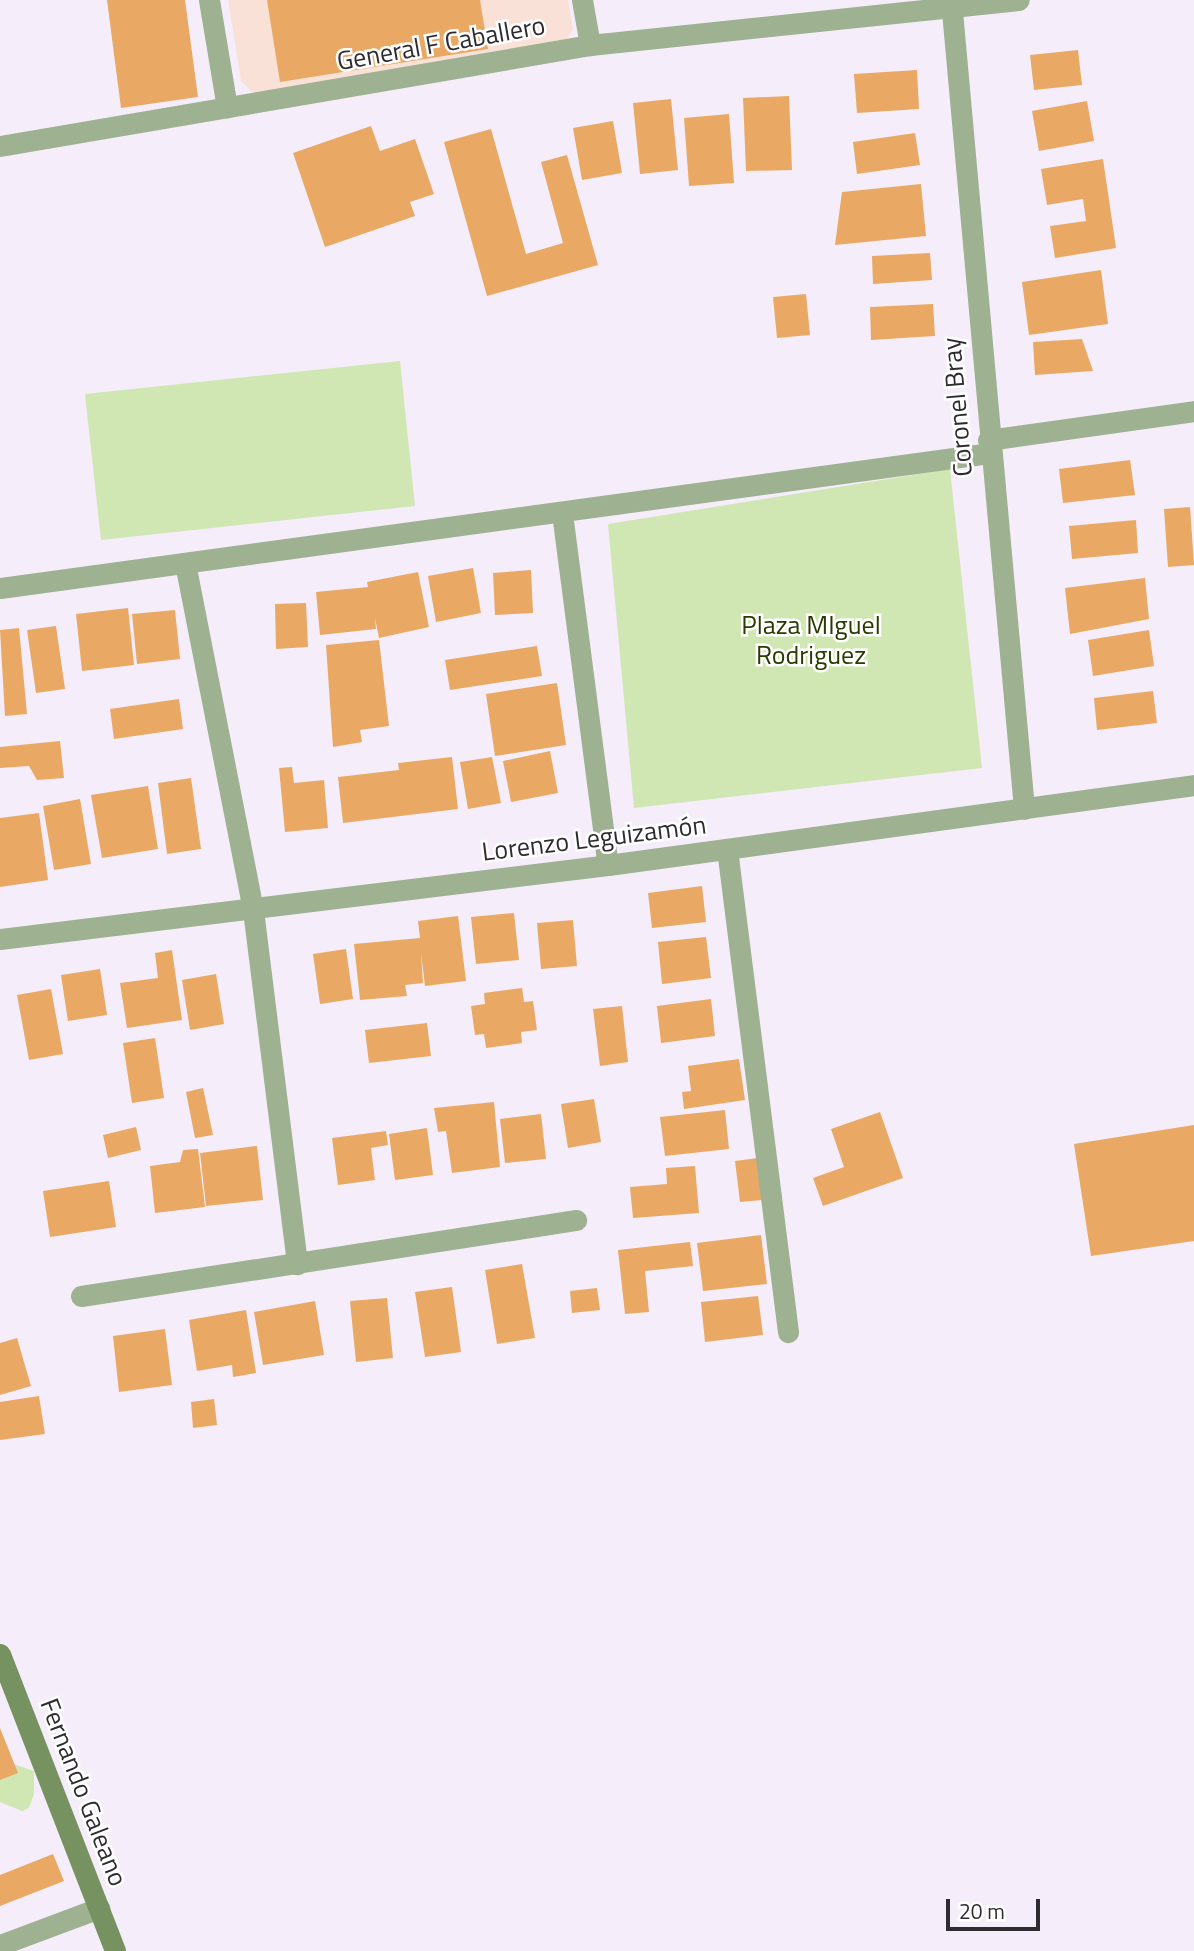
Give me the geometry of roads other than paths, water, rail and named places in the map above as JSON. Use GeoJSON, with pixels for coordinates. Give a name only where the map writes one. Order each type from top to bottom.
{"type":"FeatureCollection","features":[{"type":"Feature","properties":{"kind":"street"},"geometry":{"type":"LineString","coordinates":[[209,0],[227,108]]}},
{"type":"Feature","properties":{"kind":"street"},"geometry":{"type":"LineString","coordinates":[[582,0],[590,46]]}},
{"type":"Feature","properties":{"kind":"street","name":"General F Caballero"},"geometry":{"type":"LineString","coordinates":[[0,146],[590,46],[952,4],[1019,0]]}},
{"type":"Feature","properties":{"kind":"street","name":"Coronel Bray"},"geometry":{"type":"LineString","coordinates":[[952,4],[988,446],[1024,809]]}},
{"type":"Feature","properties":{"kind":"street"},"geometry":{"type":"LineString","coordinates":[[0,588],[562,513],[1194,411]]}},
{"type":"Feature","properties":{"kind":"street"},"geometry":{"type":"LineString","coordinates":[[562,513],[608,865]]}},
{"type":"Feature","properties":{"kind":"street"},"geometry":{"type":"LineString","coordinates":[[185,564],[253,910],[297,1264]]}},
{"type":"Feature","properties":{"kind":"street","name":"Lorenzo Leguizamón"},"geometry":{"type":"LineString","coordinates":[[0,939],[608,865],[1194,785]]}},
{"type":"Feature","properties":{"kind":"street"},"geometry":{"type":"LineString","coordinates":[[727,849],[788,1332]]}},
{"type":"Feature","properties":{"kind":"street"},"geometry":{"type":"LineString","coordinates":[[81,1296],[576,1220]]}},
{"type":"Feature","properties":{"kind":"street","name":"Fernando Galeano"},"geometry":{"type":"LineString","coordinates":[[0,1654],[115,1951]]}},
{"type":"Feature","properties":{"kind":"street"},"geometry":{"type":"LineString","coordinates":[[0,1945],[99,1908]]}},
{"type":"Feature","properties":{"kind":"park label","name":"Plaza MIguel Rodriguez"},"geometry":{"type":"Point","coordinates":[811,640]}}]}
